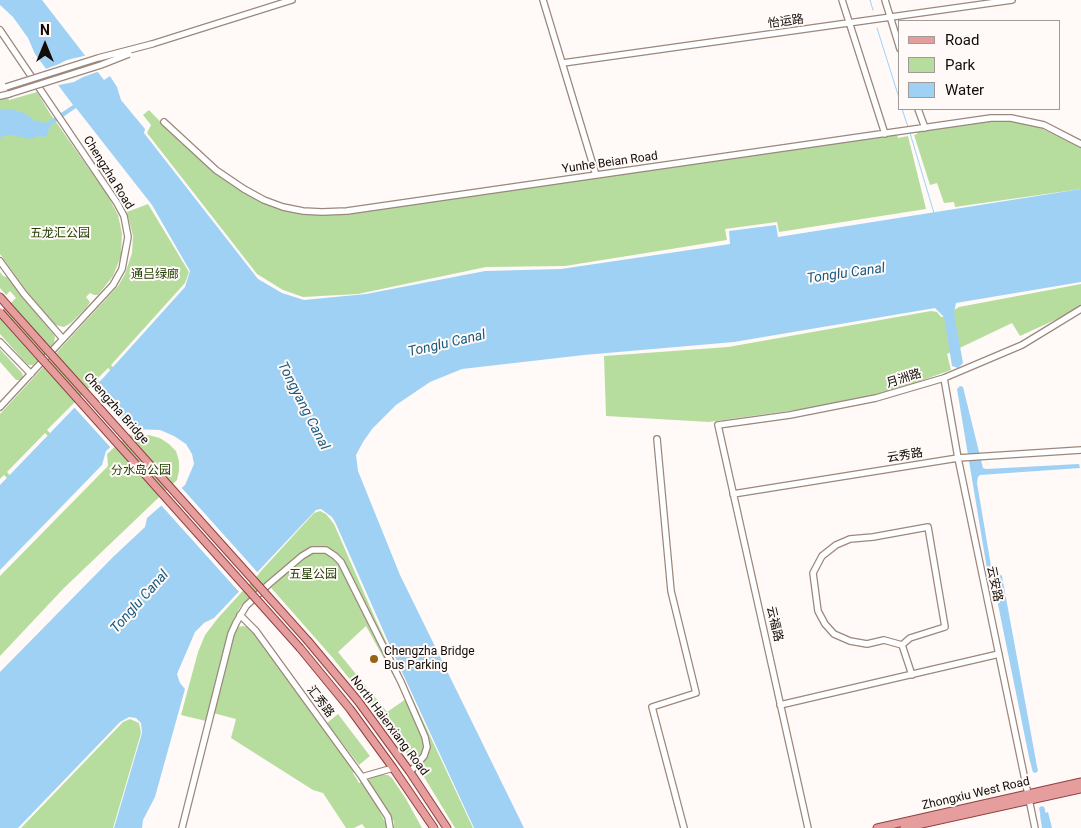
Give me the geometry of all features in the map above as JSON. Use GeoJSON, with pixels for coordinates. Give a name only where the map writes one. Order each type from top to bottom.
{"type":"FeatureCollection","features":[{"type":"Feature","properties":{"kind":"main road","name":"Chengzha Bridge"},"geometry":{"type":"LineString","coordinates":[[0,296],[308,641]]}},
{"type":"Feature","properties":{"kind":"main road","name":"Chengzha Bridge"},"geometry":{"type":"LineString","coordinates":[[0,312],[300,648]]}},
{"type":"Feature","properties":{"kind":"main road","name":"North Haierxiang Road"},"geometry":{"type":"LineString","coordinates":[[308,641],[358,701],[410,772],[447,828]]}},
{"type":"Feature","properties":{"kind":"main road","name":"North Haierxiang Road"},"geometry":{"type":"LineString","coordinates":[[300,648],[350,709],[434,828]]}},
{"type":"Feature","properties":{"kind":"main road","name":"Zhongxiu West Road"},"geometry":{"type":"LineString","coordinates":[[904,828],[1081,782]]}},
{"type":"Feature","properties":{"kind":"main road","name":"Zhongxiu West Road"},"geometry":{"type":"LineString","coordinates":[[877,828],[1081,788]]}},
{"type":"Feature","properties":{"kind":"street"},"geometry":{"type":"LineString","coordinates":[[3,88],[292,0]]}},
{"type":"Feature","properties":{"kind":"street"},"geometry":{"type":"LineString","coordinates":[[543,0],[596,175]]}},
{"type":"Feature","properties":{"kind":"street"},"geometry":{"type":"LineString","coordinates":[[842,0],[884,134]]}},
{"type":"Feature","properties":{"kind":"street"},"geometry":{"type":"LineString","coordinates":[[885,0],[898,42]]}},
{"type":"Feature","properties":{"kind":"street","name":"怡运路"},"geometry":{"type":"LineString","coordinates":[[563,63],[1012,0]]}},
{"type":"Feature","properties":{"kind":"street","name":"Chengzha Road"},"geometry":{"type":"LineString","coordinates":[[0,30],[117,202],[124,216],[127,228],[127,248],[119,276],[107,292],[0,407]]}},
{"type":"Feature","properties":{"kind":"street"},"geometry":{"type":"LineString","coordinates":[[0,96],[100,65],[152,44]]}},
{"type":"Feature","properties":{"kind":"street"},"geometry":{"type":"LineString","coordinates":[[918,110],[922,128]]}},
{"type":"Feature","properties":{"kind":"street","name":"Yunhe Beian Road"},"geometry":{"type":"LineString","coordinates":[[164,122],[216,170],[244,189],[264,200],[303,211],[347,211],[991,118],[1010,118],[1044,124],[1081,144]]}},
{"type":"Feature","properties":{"kind":"street"},"geometry":{"type":"LineString","coordinates":[[0,261],[24,294],[63,338]]}},
{"type":"Feature","properties":{"kind":"street","name":"月洲路"},"geometry":{"type":"LineString","coordinates":[[718,425],[790,415],[876,398],[944,378],[1022,345],[1081,309]]}},
{"type":"Feature","properties":{"kind":"street"},"geometry":{"type":"LineString","coordinates":[[0,342],[31,374]]}},
{"type":"Feature","properties":{"kind":"street","name":"云安路"},"geometry":{"type":"LineString","coordinates":[[944,378],[958,458],[1035,828]]}},
{"type":"Feature","properties":{"kind":"street","name":"云福路"},"geometry":{"type":"LineString","coordinates":[[718,425],[808,828]]}},
{"type":"Feature","properties":{"kind":"street"},"geometry":{"type":"LineString","coordinates":[[658,439],[671,591],[696,693],[652,707],[684,828]]}},
{"type":"Feature","properties":{"kind":"street","name":"云秀路"},"geometry":{"type":"LineString","coordinates":[[733,494],[958,458],[1081,450]]}},
{"type":"Feature","properties":{"kind":"street"},"geometry":{"type":"LineString","coordinates":[[928,527],[946,627],[910,638],[902,645],[884,640],[867,644],[850,641],[834,634],[818,611],[813,573],[822,556],[836,545],[850,539],[873,537],[928,527]]}},
{"type":"Feature","properties":{"kind":"street"},"geometry":{"type":"LineString","coordinates":[[182,828],[231,634],[246,606],[307,552],[326,550],[341,562],[401,682],[425,737],[426,751],[419,763],[410,772]]}},
{"type":"Feature","properties":{"kind":"street","name":"汇秀路"},"geometry":{"type":"LineString","coordinates":[[240,615],[256,631],[362,776],[388,817],[390,828]]}},
{"type":"Feature","properties":{"kind":"street"},"geometry":{"type":"LineString","coordinates":[[902,645],[912,675]]}},
{"type":"Feature","properties":{"kind":"street"},"geometry":{"type":"LineString","coordinates":[[780,705],[999,654]]}},
{"type":"Feature","properties":{"kind":"street"},"geometry":{"type":"LineString","coordinates":[[362,776],[393,768]]}},
{"type":"Feature","properties":{"kind":"green space","name":"五龙汇公园"},"geometry":{"type":"Polygon","coordinates":[[[37,92],[108,196],[118,215],[122,233],[121,256],[113,276],[98,295],[90,293],[86,297],[90,302],[87,307],[71,323],[64,327],[55,325],[31,297],[0,254],[0,100],[8,98],[9,100],[37,92]]]}},
{"type":"Feature","properties":{"kind":"green space"},"geometry":{"type":"Polygon","coordinates":[[[149,110],[178,140],[205,164],[232,184],[298,213],[314,215],[343,214],[897,135],[898,138],[908,136],[926,209],[779,232],[777,222],[725,229],[727,240],[565,266],[486,267],[358,294],[303,297],[283,290],[257,274],[147,133],[151,125],[143,115],[149,110]]]}},
{"type":"Feature","properties":{"kind":"green space"},"geometry":{"type":"Polygon","coordinates":[[[993,121],[1012,121],[1034,125],[1081,147],[1081,189],[955,207],[954,202],[944,203],[937,183],[930,185],[914,135],[917,132],[993,121]]]}},
{"type":"Feature","properties":{"kind":"green space","name":"通吕绿廊"},"geometry":{"type":"Polygon","coordinates":[[[148,204],[189,272],[185,283],[111,365],[114,368],[114,374],[108,368],[97,379],[102,385],[97,386],[94,383],[47,430],[51,434],[51,439],[45,433],[7,472],[14,480],[9,480],[4,475],[0,479],[0,414],[118,286],[125,274],[132,253],[133,236],[127,212],[148,204]]]}},
{"type":"Feature","properties":{"kind":"green space"},"geometry":{"type":"Polygon","coordinates":[[[0,272],[3,276],[7,277],[55,336],[54,343],[33,365],[28,365],[0,334],[0,313],[16,298],[10,291],[6,295],[0,288],[0,272]]]}},
{"type":"Feature","properties":{"kind":"green space"},"geometry":{"type":"Polygon","coordinates":[[[1081,284],[1081,308],[1020,336],[1012,323],[947,354],[951,370],[867,400],[709,422],[606,416],[604,356],[728,347],[931,311],[937,312],[941,317],[953,315],[954,310],[959,307],[1081,284]]]}},
{"type":"Feature","properties":{"kind":"green space"},"geometry":{"type":"Polygon","coordinates":[[[0,349],[22,373],[23,377],[20,380],[16,380],[0,362],[0,349]]]}},
{"type":"Feature","properties":{"kind":"green space","name":"分水岛公园"},"geometry":{"type":"Polygon","coordinates":[[[129,434],[139,439],[148,435],[160,438],[169,444],[176,451],[179,461],[177,480],[64,588],[0,656],[0,576],[108,466],[107,454],[129,434]]]}},
{"type":"Feature","properties":{"kind":"green space","name":"五星公园"},"geometry":{"type":"Polygon","coordinates":[[[320,511],[326,514],[334,524],[375,618],[473,828],[455,828],[424,777],[363,696],[332,657],[266,582],[240,607],[230,628],[244,626],[254,633],[355,771],[353,773],[378,808],[388,828],[365,828],[362,824],[354,828],[346,828],[323,793],[313,790],[231,738],[236,719],[209,712],[206,721],[181,715],[198,652],[205,635],[218,618],[314,513],[320,511]],[[366,626],[338,652],[387,712],[406,699],[366,626]]]}},
{"type":"Feature","properties":{"kind":"green space"},"geometry":{"type":"Polygon","coordinates":[[[338,714],[370,756],[359,765],[327,723],[338,714]]]}},
{"type":"Feature","properties":{"kind":"green space"},"geometry":{"type":"Polygon","coordinates":[[[130,719],[139,723],[141,733],[113,828],[21,828],[123,722],[130,719]]]}},
{"type":"Feature","properties":{"kind":"green space"},"geometry":{"type":"Polygon","coordinates":[[[376,775],[388,775],[392,778],[422,828],[394,828],[394,822],[369,782],[369,779],[376,775]]]}},
{"type":"Feature","properties":{"kind":"water"},"geometry":{"type":"Polygon","coordinates":[[[0,0],[42,0],[104,80],[110,76],[117,87],[121,100],[145,129],[144,133],[258,279],[282,293],[304,300],[366,294],[485,271],[561,269],[730,244],[729,231],[776,225],[778,237],[1081,189],[1081,282],[956,303],[954,313],[963,363],[958,368],[952,366],[944,317],[935,308],[734,342],[584,355],[462,369],[430,382],[396,405],[372,429],[363,442],[356,455],[358,471],[400,575],[524,828],[474,828],[336,524],[332,517],[321,509],[316,510],[214,618],[204,623],[195,632],[177,674],[180,683],[185,689],[155,797],[143,820],[142,828],[114,828],[142,733],[141,723],[136,718],[129,717],[120,722],[18,828],[0,828],[0,672],[145,527],[147,518],[185,485],[194,464],[192,454],[186,444],[174,436],[160,430],[132,429],[106,451],[102,465],[0,570],[0,485],[104,377],[185,287],[190,271],[152,205],[76,108],[50,126],[47,135],[43,138],[41,135],[31,139],[11,135],[3,136],[0,139],[0,110],[10,109],[18,111],[26,114],[33,120],[46,123],[73,105],[35,54],[28,38],[13,17],[0,5],[0,0]]]}},
{"type":"Feature","properties":{"kind":"water"},"geometry":{"type":"Polygon","coordinates":[[[960,386],[963,387],[983,468],[1079,464],[1080,468],[980,475],[977,483],[991,566],[1002,576],[1036,761],[1030,762],[992,575],[987,569],[957,389],[960,386]]]}},
{"type":"Feature","properties":{"kind":"water"},"geometry":{"type":"Polygon","coordinates":[[[1048,812],[1052,828],[1042,828],[1040,815],[1048,812]]]}},
{"type":"Feature","properties":{"kind":"pier"},"geometry":{"type":"Polygon","coordinates":[[[88,55],[100,71],[74,82],[54,86],[43,70],[67,60],[88,55]]]}},
{"type":"Feature","properties":{"kind":"pier"},"geometry":{"type":"Polygon","coordinates":[[[91,387],[132,432],[112,449],[73,406],[91,387]]]}},
{"type":"Feature","properties":{"kind":"pier"},"geometry":{"type":"Polygon","coordinates":[[[180,486],[259,574],[240,593],[160,504],[180,486]]]}},
{"type":"Feature","properties":{"kind":"waterway"},"geometry":{"type":"LineString","coordinates":[[870,0],[873,10]]}},
{"type":"Feature","properties":{"kind":"waterway"},"geometry":{"type":"LineString","coordinates":[[877,28],[898,95]]}},
{"type":"Feature","properties":{"kind":"waterway"},"geometry":{"type":"LineString","coordinates":[[902,110],[908,127]]}},
{"type":"Feature","properties":{"kind":"waterway"},"geometry":{"type":"LineString","coordinates":[[910,133],[934,213]]}},
{"type":"Feature","properties":{"kind":"waterway"},"geometry":{"type":"LineString","coordinates":[[1033,761],[1035,770]]}},
{"type":"Feature","properties":{"kind":"waterway"},"geometry":{"type":"LineString","coordinates":[[1042,809],[1043,814]]}},
{"type":"Feature","properties":{"kind":"place","name":"Chengzha Bridge Bus Parking"},"geometry":{"type":"Point","coordinates":[374,659]}},
{"type":"Feature","properties":{"kind":"water label","name":"Tonglu Canal"},"geometry":{"type":"Point","coordinates":[846,274]}},
{"type":"Feature","properties":{"kind":"water label","name":"Tonglu Canal"},"geometry":{"type":"Point","coordinates":[447,344]}},
{"type":"Feature","properties":{"kind":"water label","name":"Tongyang Canal"},"geometry":{"type":"Point","coordinates":[303,406]}},
{"type":"Feature","properties":{"kind":"water label","name":"Tonglu Canal"},"geometry":{"type":"Point","coordinates":[140,602]}}]}
